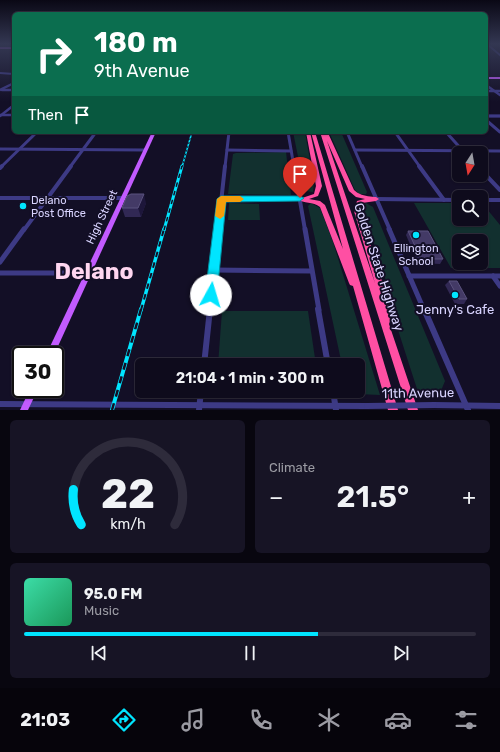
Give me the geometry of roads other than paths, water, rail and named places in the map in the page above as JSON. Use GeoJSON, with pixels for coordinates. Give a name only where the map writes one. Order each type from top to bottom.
{"type":"FeatureCollection","features":[{"type":"Feature","properties":{"kind":"highway"},"geometry":{"type":"LineString","coordinates":[[300,198],[316,195],[319,190],[308,134]]}},
{"type":"Feature","properties":{"kind":"highway","name":"Golden State Highway"},"geometry":{"type":"LineString","coordinates":[[314,134],[393,410]]}},
{"type":"Feature","properties":{"kind":"highway"},"geometry":{"type":"LineString","coordinates":[[325,134],[352,191],[358,196],[376,199]]}},
{"type":"Feature","properties":{"kind":"highway","name":"Golden State Highway"},"geometry":{"type":"LineString","coordinates":[[325,134],[413,410]]}},
{"type":"Feature","properties":{"kind":"highway"},"geometry":{"type":"LineString","coordinates":[[300,198],[318,202],[323,206],[367,319]]}},
{"type":"Feature","properties":{"kind":"highway"},"geometry":{"type":"LineString","coordinates":[[376,199],[359,202],[357,211],[384,299],[388,334]]}},
{"type":"Feature","properties":{"kind":"main road"},"geometry":{"type":"LineString","coordinates":[[488,78],[500,78]]}},
{"type":"Feature","properties":{"kind":"main road","name":"High Street"},"geometry":{"type":"LineString","coordinates":[[54,346],[153,134]]}},
{"type":"Feature","properties":{"kind":"street"},"geometry":{"type":"LineString","coordinates":[[0,73],[12,74]]}},
{"type":"Feature","properties":{"kind":"street"},"geometry":{"type":"LineString","coordinates":[[0,90],[12,84]]}},
{"type":"Feature","properties":{"kind":"street"},"geometry":{"type":"LineString","coordinates":[[488,86],[500,95]]}},
{"type":"Feature","properties":{"kind":"street"},"geometry":{"type":"LineString","coordinates":[[0,90],[12,90]]}},
{"type":"Feature","properties":{"kind":"street"},"geometry":{"type":"LineString","coordinates":[[488,91],[500,91]]}},
{"type":"Feature","properties":{"kind":"street"},"geometry":{"type":"LineString","coordinates":[[0,116],[12,107]]}},
{"type":"Feature","properties":{"kind":"street"},"geometry":{"type":"LineString","coordinates":[[0,116],[12,115]]}},
{"type":"Feature","properties":{"kind":"street"},"geometry":{"type":"LineString","coordinates":[[488,116],[500,116]]}},
{"type":"Feature","properties":{"kind":"street"},"geometry":{"type":"LineString","coordinates":[[488,122],[500,132]]}},
{"type":"Feature","properties":{"kind":"street"},"geometry":{"type":"LineString","coordinates":[[0,168],[35,134]]}},
{"type":"Feature","properties":{"kind":"street"},"geometry":{"type":"LineString","coordinates":[[0,262],[94,134]]}},
{"type":"Feature","properties":{"kind":"street"},"geometry":{"type":"LineString","coordinates":[[205,358],[229,134]]}},
{"type":"Feature","properties":{"kind":"street"},"geometry":{"type":"LineString","coordinates":[[288,134],[327,358]]}},
{"type":"Feature","properties":{"kind":"street"},"geometry":{"type":"LineString","coordinates":[[348,134],[467,407]]}},
{"type":"Feature","properties":{"kind":"street"},"geometry":{"type":"LineString","coordinates":[[396,134],[444,200]]}},
{"type":"Feature","properties":{"kind":"street"},"geometry":{"type":"LineString","coordinates":[[448,134],[459,146]]}},
{"type":"Feature","properties":{"kind":"street"},"geometry":{"type":"LineString","coordinates":[[0,149],[146,150]]}},
{"type":"Feature","properties":{"kind":"street"},"geometry":{"type":"LineString","coordinates":[[227,150],[291,151]]}},
{"type":"Feature","properties":{"kind":"street"},"geometry":{"type":"LineString","coordinates":[[355,150],[452,152]]}},
{"type":"Feature","properties":{"kind":"street"},"geometry":{"type":"LineString","coordinates":[[488,151],[500,151]]}},
{"type":"Feature","properties":{"kind":"street"},"geometry":{"type":"LineString","coordinates":[[488,177],[500,190]]}},
{"type":"Feature","properties":{"kind":"street"},"geometry":{"type":"LineString","coordinates":[[0,198],[123,198]]}},
{"type":"Feature","properties":{"kind":"street"},"geometry":{"type":"LineString","coordinates":[[221,199],[300,198]]}},
{"type":"Feature","properties":{"kind":"street"},"geometry":{"type":"LineString","coordinates":[[376,199],[452,200]]}},
{"type":"Feature","properties":{"kind":"street"},"geometry":{"type":"LineString","coordinates":[[488,200],[500,200]]}},
{"type":"Feature","properties":{"kind":"street"},"geometry":{"type":"LineString","coordinates":[[214,270],[311,271]]}},
{"type":"Feature","properties":{"kind":"street"},"geometry":{"type":"LineString","coordinates":[[0,273],[88,273]]}},
{"type":"Feature","properties":{"kind":"street"},"geometry":{"type":"LineString","coordinates":[[409,276],[500,276]]}},
{"type":"Feature","properties":{"kind":"street"},"geometry":{"type":"LineString","coordinates":[[493,276],[500,286]]}},
{"type":"Feature","properties":{"kind":"street"},"geometry":{"type":"LineString","coordinates":[[334,398],[335,408]]}},
{"type":"Feature","properties":{"kind":"street","name":"11th Avenue"},"geometry":{"type":"LineString","coordinates":[[0,404],[26,407],[335,408],[434,405],[467,407],[500,406]]}},
{"type":"Feature","properties":{"kind":"railway"},"geometry":{"type":"LineString","coordinates":[[182,167],[191,134]]}},
{"type":"Feature","properties":{"kind":"railway"},"geometry":{"type":"LineString","coordinates":[[164,230],[182,166]]}},
{"type":"Feature","properties":{"kind":"railway"},"geometry":{"type":"LineString","coordinates":[[141,310],[164,229]]}},
{"type":"Feature","properties":{"kind":"railway"},"geometry":{"type":"LineString","coordinates":[[112,410],[141,309]]}},
{"type":"Feature","properties":{"kind":"place","name":"Delano Post Office"},"geometry":{"type":"Point","coordinates":[23,206]}},
{"type":"Feature","properties":{"kind":"place","name":"Ellington School"},"geometry":{"type":"Point","coordinates":[416,235]}},
{"type":"Feature","properties":{"kind":"place","name":"Jenny's Cafe"},"geometry":{"type":"Point","coordinates":[455,295]}},
{"type":"Feature","properties":{"kind":"district","name":"Delano"},"geometry":{"type":"Point","coordinates":[94,271]}}]}
